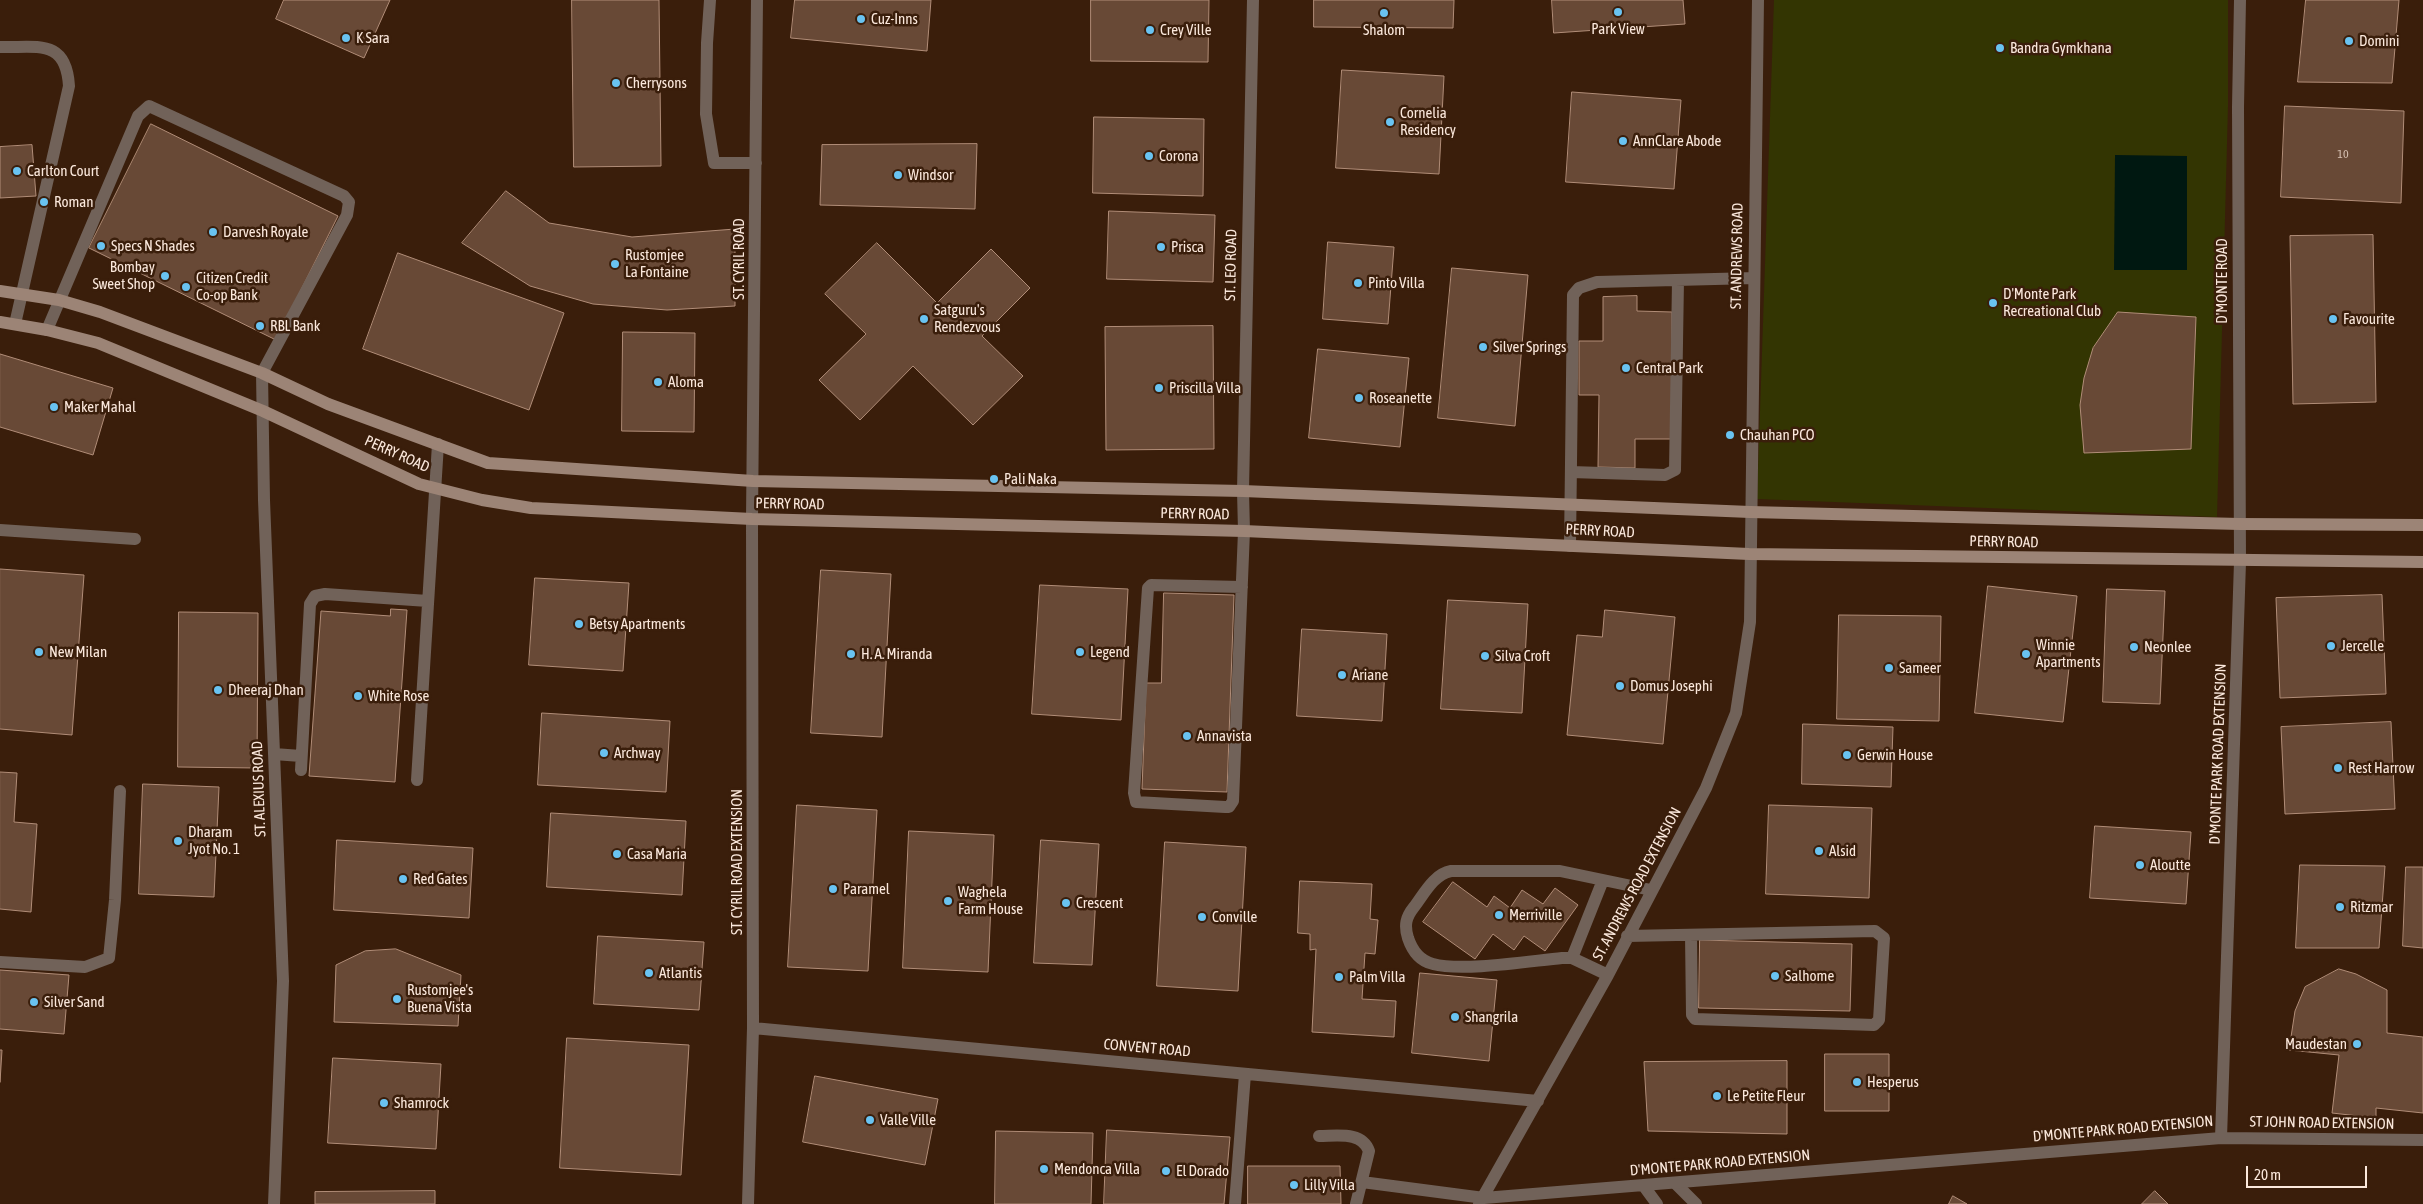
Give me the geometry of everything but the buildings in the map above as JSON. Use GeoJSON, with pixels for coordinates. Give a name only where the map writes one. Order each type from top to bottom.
{"type":"FeatureCollection","features":[{"type":"Feature","properties":{"kind":"main road","name":"PERRY ROAD"},"geometry":{"type":"LineString","coordinates":[[0,291],[59,300],[100,312],[262,373],[328,404],[488,463],[753,481],[1243,491],[1750,512],[2240,524],[2423,525]]}},
{"type":"Feature","properties":{"kind":"main road","name":"PERRY ROAD"},"geometry":{"type":"LineString","coordinates":[[0,322],[48,330],[98,343],[263,411],[419,484],[482,500],[531,508],[752,519],[1244,531],[1749,554],[2240,562],[2423,562]]}},
{"type":"Feature","properties":{"kind":"street"},"geometry":{"type":"LineString","coordinates":[[710,0],[706,114],[714,163],[756,163]]}},
{"type":"Feature","properties":{"kind":"street","name":"ST. CYRIL ROAD"},"geometry":{"type":"LineString","coordinates":[[752,519],[757,0]]}},
{"type":"Feature","properties":{"kind":"street","name":"ST. LEO ROAD"},"geometry":{"type":"LineString","coordinates":[[1242,587],[1151,585],[1148,588],[1134,793],[1136,802],[1225,807],[1231,805],[1242,587],[1244,531],[1243,491],[1253,0]]}},
{"type":"Feature","properties":{"kind":"street","name":"ST. ANDREWS ROAD"},"geometry":{"type":"LineString","coordinates":[[1749,554],[1758,0]]}},
{"type":"Feature","properties":{"kind":"street","name":"D'MONTE ROAD"},"geometry":{"type":"LineString","coordinates":[[2240,0],[2238,117],[2240,562]]}},
{"type":"Feature","properties":{"kind":"street"},"geometry":{"type":"LineString","coordinates":[[0,47],[48,48],[60,55],[67,67],[69,86],[15,324]]}},
{"type":"Feature","properties":{"kind":"street"},"geometry":{"type":"LineString","coordinates":[[48,330],[138,116],[145,108],[155,108],[344,196],[349,202],[347,215],[262,373]]}},
{"type":"Feature","properties":{"kind":"street"},"geometry":{"type":"LineString","coordinates":[[1570,546],[1573,294],[1579,288],[1597,282],[1754,278]]}},
{"type":"Feature","properties":{"kind":"street"},"geometry":{"type":"LineString","coordinates":[[1571,472],[1665,475],[1675,470],[1678,280]]}},
{"type":"Feature","properties":{"kind":"street","name":"ST. ALEXIUS ROAD"},"geometry":{"type":"LineString","coordinates":[[262,373],[283,981],[274,1204]]}},
{"type":"Feature","properties":{"kind":"street"},"geometry":{"type":"LineString","coordinates":[[417,780],[438,444]]}},
{"type":"Feature","properties":{"kind":"street","name":"ST. CYRIL ROAD EXTENSION"},"geometry":{"type":"LineString","coordinates":[[748,1204],[754,1028],[752,519]]}},
{"type":"Feature","properties":{"kind":"street"},"geometry":{"type":"LineString","coordinates":[[0,530],[135,539]]}},
{"type":"Feature","properties":{"kind":"street","name":"ST. ANDREWS ROAD EXTENSION"},"geometry":{"type":"LineString","coordinates":[[1481,1201],[1608,974],[1706,788],[1736,713],[1750,622],[1749,554]]}},
{"type":"Feature","properties":{"kind":"street","name":"D'MONTE PARK ROAD EXTENSION"},"geometry":{"type":"LineString","coordinates":[[1362,1182],[1481,1201],[1643,1185],[2221,1138],[2240,562]]}},
{"type":"Feature","properties":{"kind":"street"},"geometry":{"type":"LineString","coordinates":[[301,770],[310,604],[315,596],[325,594],[428,601]]}},
{"type":"Feature","properties":{"kind":"street"},"geometry":{"type":"LineString","coordinates":[[274,754],[301,756]]}},
{"type":"Feature","properties":{"kind":"street"},"geometry":{"type":"LineString","coordinates":[[0,962],[84,967],[109,958],[115,900],[120,791]]}},
{"type":"Feature","properties":{"kind":"street"},"geometry":{"type":"LineString","coordinates":[[1608,974],[1572,958],[1459,967],[1432,964],[1417,955],[1410,946],[1405,923],[1408,915],[1443,872],[1560,871],[1651,890]]}},
{"type":"Feature","properties":{"kind":"street"},"geometry":{"type":"LineString","coordinates":[[1572,958],[1603,880]]}},
{"type":"Feature","properties":{"kind":"street"},"geometry":{"type":"LineString","coordinates":[[1627,936],[1875,931],[1884,938],[1879,1020],[1874,1025],[1695,1019],[1692,1015],[1691,935]]}},
{"type":"Feature","properties":{"kind":"street","name":"CONVENT ROAD"},"geometry":{"type":"LineString","coordinates":[[754,1028],[1538,1101]]}},
{"type":"Feature","properties":{"kind":"street"},"geometry":{"type":"LineString","coordinates":[[1235,1204],[1245,1074]]}},
{"type":"Feature","properties":{"kind":"street"},"geometry":{"type":"LineString","coordinates":[[1319,1136],[1359,1138],[1366,1142],[1369,1150],[1356,1204]]}},
{"type":"Feature","properties":{"kind":"street","name":"ST JOHN ROAD EXTENSION"},"geometry":{"type":"LineString","coordinates":[[2221,1138],[2423,1140]]}},
{"type":"Feature","properties":{"kind":"street"},"geometry":{"type":"LineString","coordinates":[[1675,1183],[1696,1204]]}},
{"type":"Feature","properties":{"kind":"street"},"geometry":{"type":"LineString","coordinates":[[1643,1185],[1657,1204]]}},
{"type":"Feature","properties":{"kind":"shaded area","name":"D'Monte Park Recreational Club"},"geometry":{"type":"Polygon","coordinates":[[[1774,0],[2228,0],[2228,106],[2217,517],[1757,499],[1774,0]]]}},
{"type":"Feature","properties":{"kind":"water"},"geometry":{"type":"Polygon","coordinates":[[[2115,155],[2187,156],[2187,270],[2114,270],[2115,155]]]}},
{"type":"Feature","properties":{"kind":"place","name":"Park View"},"geometry":{"type":"Point","coordinates":[1618,12]}},
{"type":"Feature","properties":{"kind":"place","name":"Shalom"},"geometry":{"type":"Point","coordinates":[1384,13]}},
{"type":"Feature","properties":{"kind":"place","name":"Cuz-Inns"},"geometry":{"type":"Point","coordinates":[861,19]}},
{"type":"Feature","properties":{"kind":"place","name":"Crey Ville"},"geometry":{"type":"Point","coordinates":[1150,30]}},
{"type":"Feature","properties":{"kind":"place","name":"K Sara"},"geometry":{"type":"Point","coordinates":[346,38]}},
{"type":"Feature","properties":{"kind":"place","name":"Domini"},"geometry":{"type":"Point","coordinates":[2349,41]}},
{"type":"Feature","properties":{"kind":"place","name":"Bandra Gymkhana"},"geometry":{"type":"Point","coordinates":[2000,48]}},
{"type":"Feature","properties":{"kind":"place","name":"Cherrysons"},"geometry":{"type":"Point","coordinates":[616,83]}},
{"type":"Feature","properties":{"kind":"place","name":"Cornelia Residency"},"geometry":{"type":"Point","coordinates":[1390,122]}},
{"type":"Feature","properties":{"kind":"place","name":"AnnClare Abode"},"geometry":{"type":"Point","coordinates":[1623,141]}},
{"type":"Feature","properties":{"kind":"place","name":"Corona"},"geometry":{"type":"Point","coordinates":[1149,156]}},
{"type":"Feature","properties":{"kind":"place","name":"Carlton Court"},"geometry":{"type":"Point","coordinates":[17,171]}},
{"type":"Feature","properties":{"kind":"place","name":"Windsor"},"geometry":{"type":"Point","coordinates":[898,175]}},
{"type":"Feature","properties":{"kind":"place","name":"Roman"},"geometry":{"type":"Point","coordinates":[44,202]}},
{"type":"Feature","properties":{"kind":"place","name":"Darvesh Royale"},"geometry":{"type":"Point","coordinates":[213,232]}},
{"type":"Feature","properties":{"kind":"place","name":"Specs N Shades"},"geometry":{"type":"Point","coordinates":[101,246]}},
{"type":"Feature","properties":{"kind":"place","name":"Prisca"},"geometry":{"type":"Point","coordinates":[1161,247]}},
{"type":"Feature","properties":{"kind":"place","name":"Rustomjee La Fontaine"},"geometry":{"type":"Point","coordinates":[615,264]}},
{"type":"Feature","properties":{"kind":"place","name":"Bombay Sweet Shop"},"geometry":{"type":"Point","coordinates":[165,276]}},
{"type":"Feature","properties":{"kind":"place","name":"Pinto Villa"},"geometry":{"type":"Point","coordinates":[1358,283]}},
{"type":"Feature","properties":{"kind":"place","name":"Citizen Credit Co-op Bank"},"geometry":{"type":"Point","coordinates":[186,287]}},
{"type":"Feature","properties":{"kind":"place","name":"D'Monte Park Recreational Club"},"geometry":{"type":"Point","coordinates":[1993,303]}},
{"type":"Feature","properties":{"kind":"place","name":"Satguru's Rendezvous"},"geometry":{"type":"Point","coordinates":[924,319]}},
{"type":"Feature","properties":{"kind":"place","name":"Favourite"},"geometry":{"type":"Point","coordinates":[2333,319]}},
{"type":"Feature","properties":{"kind":"place","name":"RBL Bank"},"geometry":{"type":"Point","coordinates":[260,326]}},
{"type":"Feature","properties":{"kind":"place","name":"Silver Springs"},"geometry":{"type":"Point","coordinates":[1483,347]}},
{"type":"Feature","properties":{"kind":"place","name":"Central Park"},"geometry":{"type":"Point","coordinates":[1626,368]}},
{"type":"Feature","properties":{"kind":"place","name":"Aloma"},"geometry":{"type":"Point","coordinates":[658,382]}},
{"type":"Feature","properties":{"kind":"place","name":"Priscilla Villa"},"geometry":{"type":"Point","coordinates":[1159,388]}},
{"type":"Feature","properties":{"kind":"place","name":"Roseanette"},"geometry":{"type":"Point","coordinates":[1359,398]}},
{"type":"Feature","properties":{"kind":"place","name":"Maker Mahal"},"geometry":{"type":"Point","coordinates":[54,407]}},
{"type":"Feature","properties":{"kind":"place","name":"Chauhan PCO"},"geometry":{"type":"Point","coordinates":[1730,435]}},
{"type":"Feature","properties":{"kind":"place","name":"Pali Naka"},"geometry":{"type":"Point","coordinates":[994,479]}},
{"type":"Feature","properties":{"kind":"place","name":"Betsy Apartments"},"geometry":{"type":"Point","coordinates":[579,624]}},
{"type":"Feature","properties":{"kind":"place","name":"Jercelle"},"geometry":{"type":"Point","coordinates":[2331,646]}},
{"type":"Feature","properties":{"kind":"place","name":"Neonlee"},"geometry":{"type":"Point","coordinates":[2134,647]}},
{"type":"Feature","properties":{"kind":"place","name":"New Milan"},"geometry":{"type":"Point","coordinates":[39,652]}},
{"type":"Feature","properties":{"kind":"place","name":"Legend"},"geometry":{"type":"Point","coordinates":[1080,652]}},
{"type":"Feature","properties":{"kind":"place","name":"H. A. Miranda"},"geometry":{"type":"Point","coordinates":[851,654]}},
{"type":"Feature","properties":{"kind":"place","name":"Winnie Apartments"},"geometry":{"type":"Point","coordinates":[2026,654]}},
{"type":"Feature","properties":{"kind":"place","name":"Silva Croft"},"geometry":{"type":"Point","coordinates":[1485,656]}},
{"type":"Feature","properties":{"kind":"place","name":"Sameer"},"geometry":{"type":"Point","coordinates":[1889,668]}},
{"type":"Feature","properties":{"kind":"place","name":"Ariane"},"geometry":{"type":"Point","coordinates":[1342,675]}},
{"type":"Feature","properties":{"kind":"place","name":"Domus Josephi"},"geometry":{"type":"Point","coordinates":[1620,686]}},
{"type":"Feature","properties":{"kind":"place","name":"Dheeraj Dhan"},"geometry":{"type":"Point","coordinates":[218,690]}},
{"type":"Feature","properties":{"kind":"place","name":"White Rose"},"geometry":{"type":"Point","coordinates":[358,696]}},
{"type":"Feature","properties":{"kind":"place","name":"Annavista"},"geometry":{"type":"Point","coordinates":[1187,736]}},
{"type":"Feature","properties":{"kind":"place","name":"Archway"},"geometry":{"type":"Point","coordinates":[604,753]}},
{"type":"Feature","properties":{"kind":"place","name":"Gerwin House"},"geometry":{"type":"Point","coordinates":[1847,755]}},
{"type":"Feature","properties":{"kind":"place","name":"Rest Harrow"},"geometry":{"type":"Point","coordinates":[2338,768]}},
{"type":"Feature","properties":{"kind":"place","name":"Dharam Jyot No. 1"},"geometry":{"type":"Point","coordinates":[178,841]}},
{"type":"Feature","properties":{"kind":"place","name":"Alsid"},"geometry":{"type":"Point","coordinates":[1819,851]}},
{"type":"Feature","properties":{"kind":"place","name":"Casa Maria"},"geometry":{"type":"Point","coordinates":[617,854]}},
{"type":"Feature","properties":{"kind":"place","name":"Aloutte"},"geometry":{"type":"Point","coordinates":[2140,865]}},
{"type":"Feature","properties":{"kind":"place","name":"Red Gates"},"geometry":{"type":"Point","coordinates":[403,879]}},
{"type":"Feature","properties":{"kind":"place","name":"Paramel"},"geometry":{"type":"Point","coordinates":[833,889]}},
{"type":"Feature","properties":{"kind":"place","name":"Waghela Farm House"},"geometry":{"type":"Point","coordinates":[948,901]}},
{"type":"Feature","properties":{"kind":"place","name":"Crescent"},"geometry":{"type":"Point","coordinates":[1066,903]}},
{"type":"Feature","properties":{"kind":"place","name":"Ritzmar"},"geometry":{"type":"Point","coordinates":[2340,907]}},
{"type":"Feature","properties":{"kind":"place","name":"Merriville"},"geometry":{"type":"Point","coordinates":[1499,915]}},
{"type":"Feature","properties":{"kind":"place","name":"Conville"},"geometry":{"type":"Point","coordinates":[1202,917]}},
{"type":"Feature","properties":{"kind":"place","name":"Atlantis"},"geometry":{"type":"Point","coordinates":[649,973]}},
{"type":"Feature","properties":{"kind":"place","name":"Salhome"},"geometry":{"type":"Point","coordinates":[1775,976]}},
{"type":"Feature","properties":{"kind":"place","name":"Palm Villa"},"geometry":{"type":"Point","coordinates":[1339,977]}},
{"type":"Feature","properties":{"kind":"place","name":"Rustomjee's Buena Vista"},"geometry":{"type":"Point","coordinates":[397,999]}},
{"type":"Feature","properties":{"kind":"place","name":"Silver Sand"},"geometry":{"type":"Point","coordinates":[34,1002]}},
{"type":"Feature","properties":{"kind":"place","name":"Shangrila"},"geometry":{"type":"Point","coordinates":[1455,1017]}},
{"type":"Feature","properties":{"kind":"place","name":"Maudestan"},"geometry":{"type":"Point","coordinates":[2357,1044]}},
{"type":"Feature","properties":{"kind":"place","name":"Hesperus"},"geometry":{"type":"Point","coordinates":[1857,1082]}},
{"type":"Feature","properties":{"kind":"place","name":"Le Petite Fleur"},"geometry":{"type":"Point","coordinates":[1717,1096]}},
{"type":"Feature","properties":{"kind":"place","name":"Shamrock"},"geometry":{"type":"Point","coordinates":[384,1103]}},
{"type":"Feature","properties":{"kind":"place","name":"Valle Ville"},"geometry":{"type":"Point","coordinates":[870,1120]}},
{"type":"Feature","properties":{"kind":"place","name":"Mendonca Villa"},"geometry":{"type":"Point","coordinates":[1044,1169]}},
{"type":"Feature","properties":{"kind":"place","name":"El Dorado"},"geometry":{"type":"Point","coordinates":[1166,1171]}},
{"type":"Feature","properties":{"kind":"place","name":"Lilly Villa"},"geometry":{"type":"Point","coordinates":[1294,1185]}}]}
